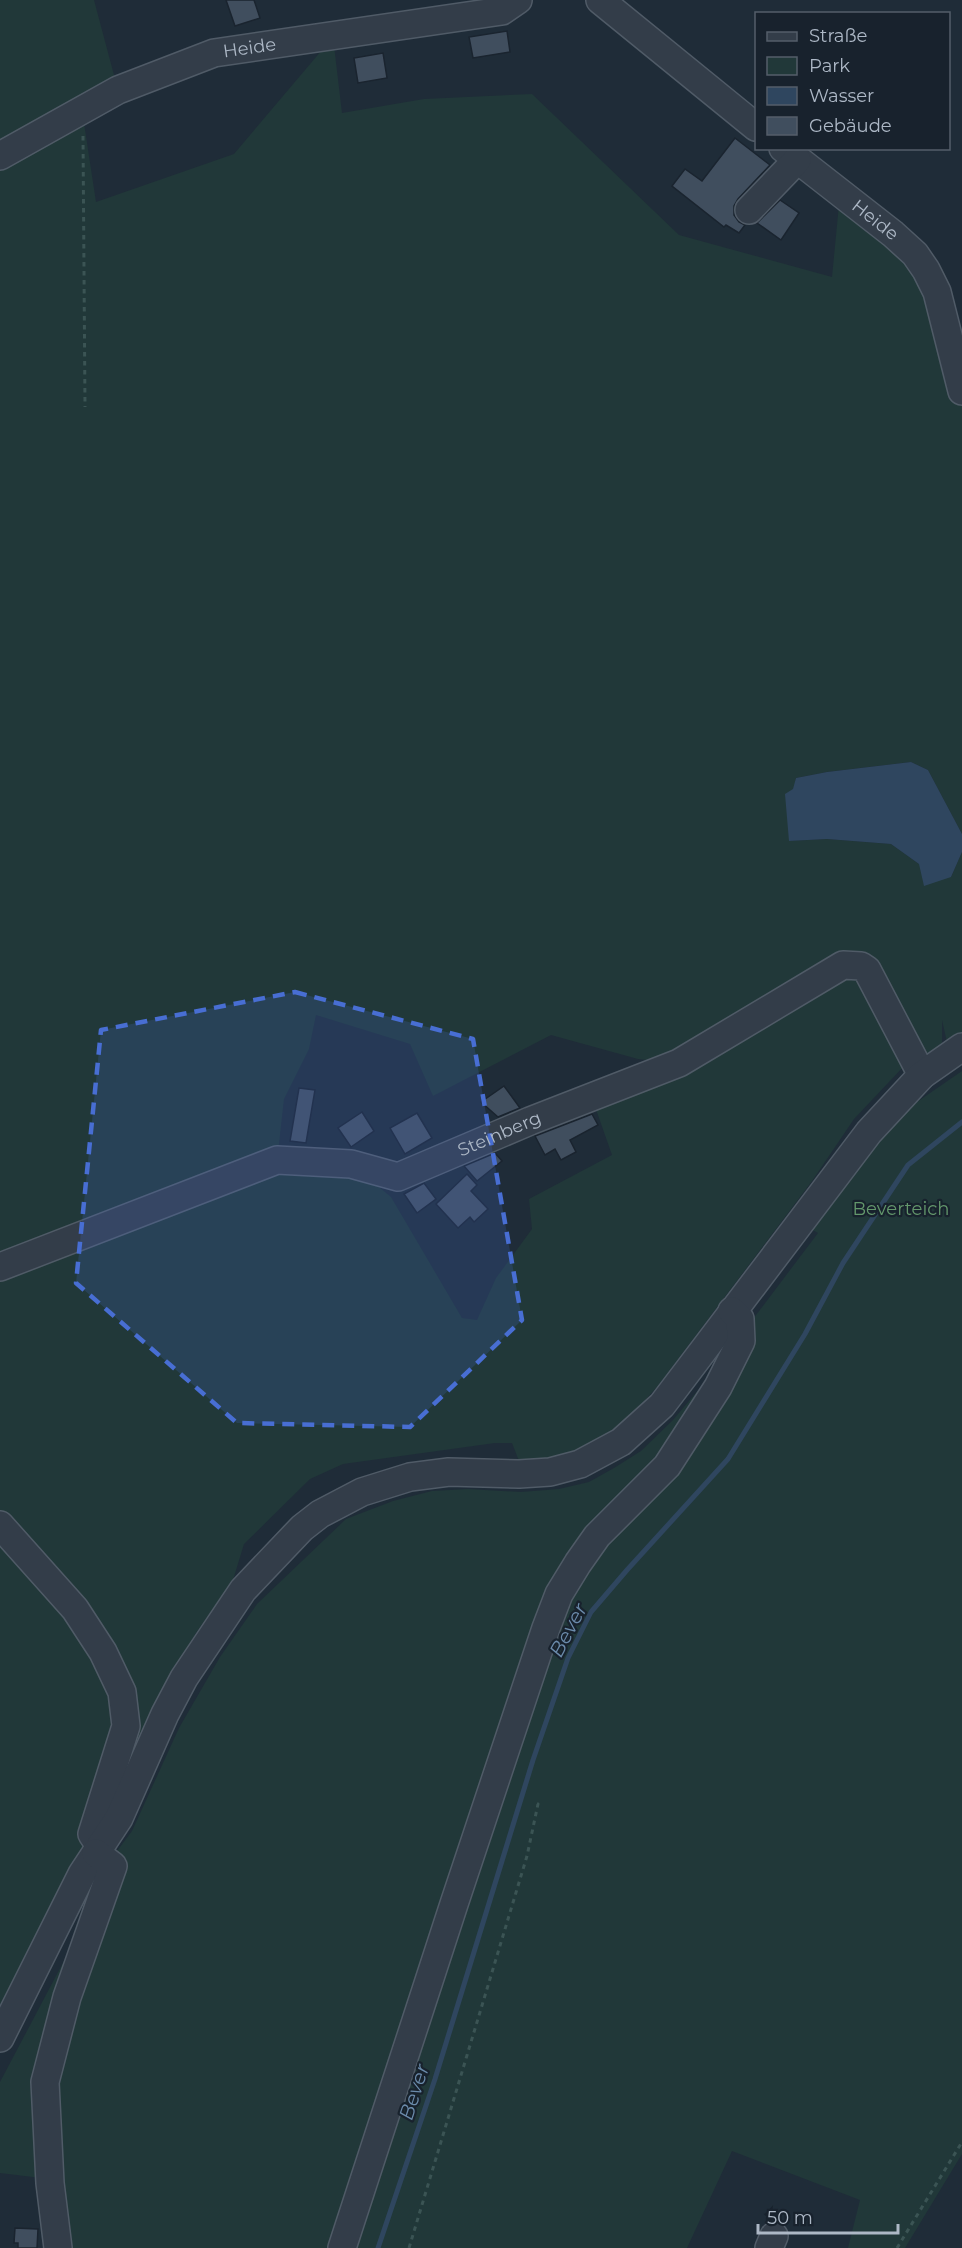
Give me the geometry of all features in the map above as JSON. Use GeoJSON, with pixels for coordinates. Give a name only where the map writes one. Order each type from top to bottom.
{"type":"FeatureCollection","features":[{"type":"Feature","properties":{"kind":"street","name":"Heide"},"geometry":{"type":"LineString","coordinates":[[0,156],[118,90],[214,53],[502,11],[518,0]]}},
{"type":"Feature","properties":{"kind":"street"},"geometry":{"type":"LineString","coordinates":[[600,0],[755,126]]}},
{"type":"Feature","properties":{"kind":"street","name":"Heide"},"geometry":{"type":"LineString","coordinates":[[790,154],[893,234],[915,254],[933,284],[944,312],[962,391]]}},
{"type":"Feature","properties":{"kind":"street"},"geometry":{"type":"LineString","coordinates":[[749,210],[790,154]]}},
{"type":"Feature","properties":{"kind":"street","name":"Steinberg"},"geometry":{"type":"LineString","coordinates":[[0,1267],[278,1160],[351,1164],[398,1177],[530,1121],[679,1063],[843,965],[861,966],[867,970],[922,1075]]}},
{"type":"Feature","properties":{"kind":"street"},"geometry":{"type":"LineString","coordinates":[[0,2038],[82,1874],[119,1818],[165,1714],[206,1642],[243,1590],[302,1528],[320,1514],[362,1492],[400,1480],[449,1472],[519,1474],[550,1472],[593,1458],[621,1442],[662,1405],[869,1132],[922,1075],[962,1047]]}},
{"type":"Feature","properties":{"kind":"street"},"geometry":{"type":"LineString","coordinates":[[342,2248],[454,1904],[559,1593],[597,1536],[667,1466],[718,1387],[741,1341],[740,1319],[732,1311]]}},
{"type":"Feature","properties":{"kind":"street"},"geometry":{"type":"LineString","coordinates":[[0,1525],[75,1610],[103,1652],[122,1692],[126,1726],[92,1834],[98,1850],[113,1866],[67,1997],[45,2082],[50,2183],[58,2248]]}},
{"type":"Feature","properties":{"kind":"path"},"geometry":{"type":"LineString","coordinates":[[82,110],[85,407]]}},
{"type":"Feature","properties":{"kind":"path"},"geometry":{"type":"LineString","coordinates":[[409,2248],[527,1856],[536,1804]]}},
{"type":"Feature","properties":{"kind":"path"},"geometry":{"type":"LineString","coordinates":[[897,2248],[962,2142]]}},
{"type":"Feature","properties":{"kind":"highlighted area"},"geometry":{"type":"Polygon","coordinates":[[[295,992],[473,1039],[522,1320],[410,1427],[237,1423],[76,1283],[101,1030],[295,992]]]}},
{"type":"Feature","properties":{"kind":"green space"},"geometry":{"type":"Polygon","coordinates":[[[0,0],[94,0],[118,90],[82,110],[96,202],[234,154],[333,37],[342,113],[424,99],[532,94],[679,235],[832,277],[840,194],[905,244],[962,391],[962,834],[928,770],[911,762],[796,778],[789,841],[827,839],[891,844],[919,864],[951,877],[962,852],[962,1033],[947,1042],[942,1020],[942,1043],[923,1058],[856,973],[905,1065],[854,1119],[812,1181],[657,1387],[628,1419],[606,1436],[581,1450],[551,1458],[519,1461],[512,1443],[495,1443],[343,1464],[310,1479],[244,1544],[233,1580],[175,1668],[112,1807],[132,1695],[0,1517],[0,1273],[249,1171],[351,1164],[391,1197],[462,1318],[477,1320],[496,1278],[532,1229],[529,1199],[612,1155],[592,1098],[677,1063],[638,1059],[551,1035],[433,1096],[410,1044],[316,1015],[309,1049],[284,1099],[278,1153],[0,1254],[0,0]]]}},
{"type":"Feature","properties":{"kind":"green space","name":"Beverteich"},"geometry":{"type":"Polygon","coordinates":[[[962,1071],[962,2154],[905,2248],[848,2248],[860,2200],[732,2151],[687,2248],[342,2248],[400,2043],[328,2248],[64,2248],[48,2080],[111,1859],[132,1831],[179,1728],[220,1657],[257,1604],[346,1519],[393,1501],[432,1491],[468,1489],[521,1492],[559,1489],[589,1482],[641,1451],[673,1420],[710,1376],[818,1233],[811,1229],[888,1122],[962,1071]]]}},
{"type":"Feature","properties":{"kind":"green space"},"geometry":{"type":"Polygon","coordinates":[[[0,1540],[71,1612],[117,1699],[98,1797],[81,1851],[0,2005],[0,1540]]]}},
{"type":"Feature","properties":{"kind":"green space"},"geometry":{"type":"Polygon","coordinates":[[[94,1904],[53,1996],[41,2178],[0,2173],[0,2082],[94,1904]]]}},
{"type":"Feature","properties":{"kind":"water"},"geometry":{"type":"Polygon","coordinates":[[[911,762],[928,770],[962,834],[962,852],[951,877],[924,886],[919,864],[891,844],[827,839],[789,841],[785,794],[793,789],[796,778],[911,762]]]}},
{"type":"Feature","properties":{"kind":"building"},"geometry":{"type":"Polygon","coordinates":[[[226,0],[254,0],[260,18],[235,26],[226,0]]]}},
{"type":"Feature","properties":{"kind":"building"},"geometry":{"type":"Polygon","coordinates":[[[507,31],[510,52],[473,58],[469,37],[507,31]]]}},
{"type":"Feature","properties":{"kind":"building"},"geometry":{"type":"Polygon","coordinates":[[[383,53],[387,78],[358,83],[354,58],[383,53]]]}},
{"type":"Feature","properties":{"kind":"building"},"geometry":{"type":"Polygon","coordinates":[[[735,138],[770,165],[734,206],[734,215],[739,222],[745,225],[739,233],[726,225],[724,227],[672,186],[685,169],[702,181],[735,138]]]}},
{"type":"Feature","properties":{"kind":"building"},"geometry":{"type":"Polygon","coordinates":[[[780,200],[799,213],[781,240],[757,223],[780,200]]]}},
{"type":"Feature","properties":{"kind":"building"},"geometry":{"type":"Polygon","coordinates":[[[504,1086],[520,1108],[498,1117],[481,1102],[504,1086]]]}},
{"type":"Feature","properties":{"kind":"building"},"geometry":{"type":"Polygon","coordinates":[[[299,1088],[315,1090],[306,1143],[290,1141],[299,1088]]]}},
{"type":"Feature","properties":{"kind":"building"},"geometry":{"type":"Polygon","coordinates":[[[362,1112],[374,1131],[351,1147],[338,1128],[362,1112]]]}},
{"type":"Feature","properties":{"kind":"building"},"geometry":{"type":"Polygon","coordinates":[[[417,1113],[432,1138],[405,1154],[390,1128],[417,1113]]]}},
{"type":"Feature","properties":{"kind":"building"},"geometry":{"type":"Polygon","coordinates":[[[592,1114],[598,1125],[570,1140],[576,1152],[561,1160],[555,1149],[545,1155],[535,1136],[592,1114]]]}},
{"type":"Feature","properties":{"kind":"building"},"geometry":{"type":"Polygon","coordinates":[[[495,1153],[502,1161],[477,1181],[464,1166],[495,1153]]]}},
{"type":"Feature","properties":{"kind":"building"},"geometry":{"type":"Polygon","coordinates":[[[467,1174],[477,1185],[471,1191],[488,1209],[474,1222],[470,1217],[458,1228],[436,1204],[467,1174]]]}},
{"type":"Feature","properties":{"kind":"building"},"geometry":{"type":"Polygon","coordinates":[[[424,1183],[436,1199],[417,1213],[404,1194],[424,1183]]]}},
{"type":"Feature","properties":{"kind":"building"},"geometry":{"type":"Polygon","coordinates":[[[15,2228],[38,2229],[37,2248],[18,2248],[18,2243],[14,2243],[15,2228]]]}},
{"type":"Feature","properties":{"kind":"waterway","name":"Bever"},"geometry":{"type":"LineString","coordinates":[[378,2248],[435,2079],[533,1760],[568,1658],[591,1612],[728,1459],[805,1334],[843,1263],[908,1165],[962,1122]]}}]}
